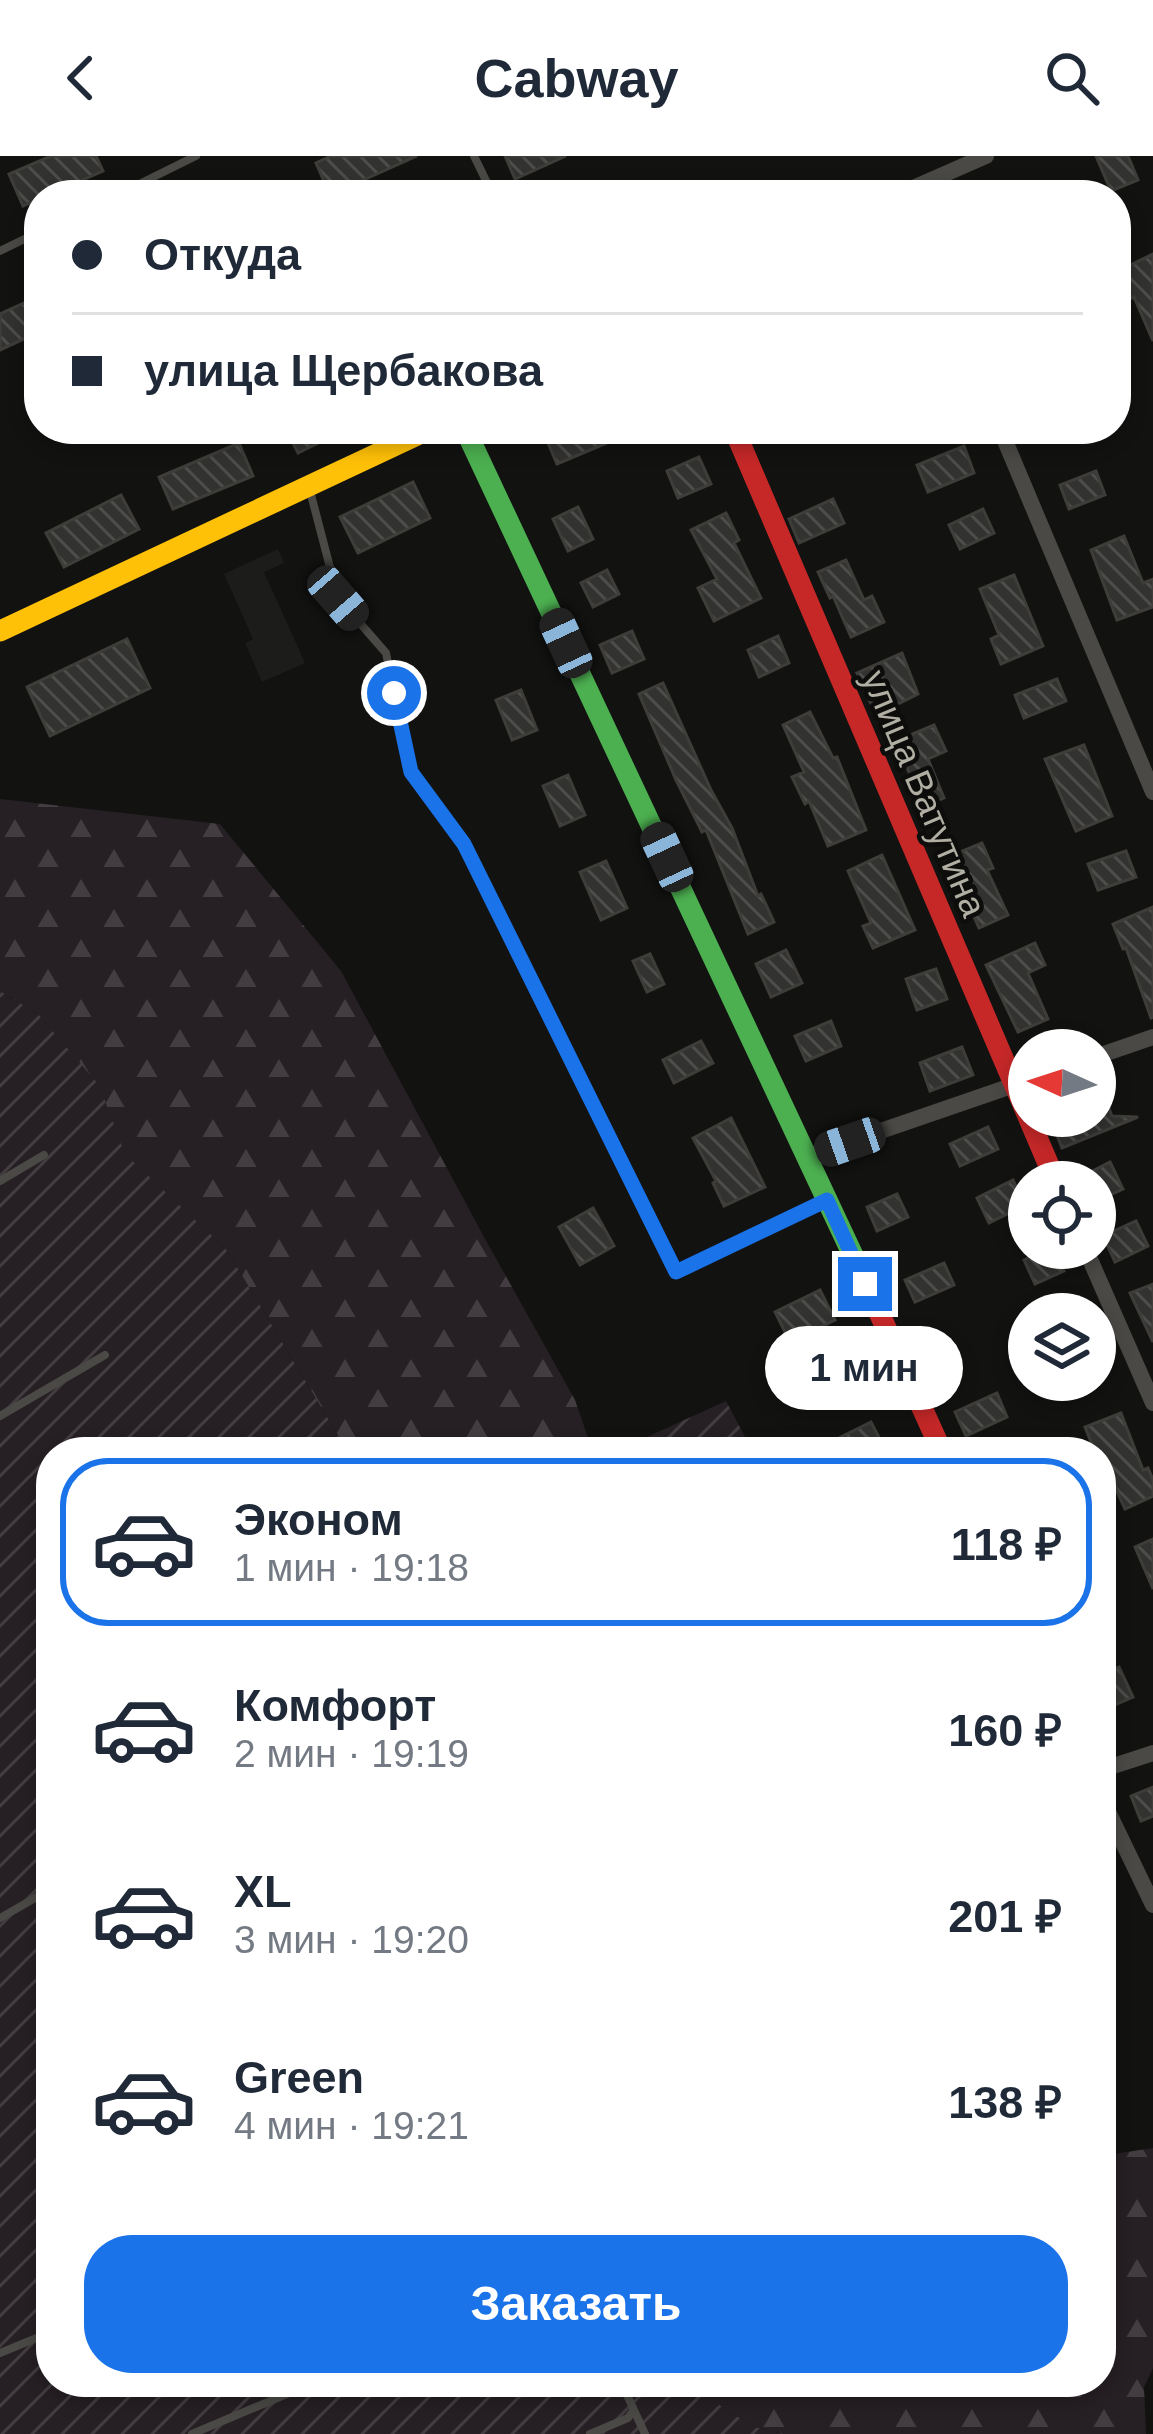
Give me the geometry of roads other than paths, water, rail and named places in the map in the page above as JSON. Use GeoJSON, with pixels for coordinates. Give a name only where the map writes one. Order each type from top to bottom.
{"type":"FeatureCollection","features":[{"type":"Feature","properties":{"kind":"street"},"geometry":{"type":"LineString","coordinates":[[932,180],[986,156]]}},
{"type":"Feature","properties":{"kind":"street"},"geometry":{"type":"LineString","coordinates":[[0,631],[397,444]]}},
{"type":"Feature","properties":{"kind":"street"},"geometry":{"type":"LineString","coordinates":[[472,444],[936,1437]]}},
{"type":"Feature","properties":{"kind":"street","name":"улица Ватутина"},"geometry":{"type":"LineString","coordinates":[[741,444],[1008,1052]]}},
{"type":"Feature","properties":{"kind":"street"},"geometry":{"type":"LineString","coordinates":[[1006,444],[1153,792]]}},
{"type":"Feature","properties":{"kind":"street"},"geometry":{"type":"LineString","coordinates":[[1116,1050],[1153,1037]]}},
{"type":"Feature","properties":{"kind":"street"},"geometry":{"type":"LineString","coordinates":[[808,1156],[1008,1087]]}},
{"type":"Feature","properties":{"kind":"street"},"geometry":{"type":"LineString","coordinates":[[1094,1269],[1153,1403]]}},
{"type":"Feature","properties":{"kind":"street"},"geometry":{"type":"LineString","coordinates":[[1116,1765],[1153,1753]]}},
{"type":"Feature","properties":{"kind":"street"},"geometry":{"type":"LineString","coordinates":[[1116,1827],[1153,1905]]}},
{"type":"Feature","properties":{"kind":"lane"},"geometry":{"type":"LineString","coordinates":[[147,180],[196,156]]}},
{"type":"Feature","properties":{"kind":"lane"},"geometry":{"type":"LineString","coordinates":[[308,485],[338,598],[386,653],[411,772],[464,844],[676,1272],[827,1200]]}},
{"type":"Feature","properties":{"kind":"lane"},"geometry":{"type":"LineString","coordinates":[[0,1181],[44,1155]]}},
{"type":"Feature","properties":{"kind":"lane"},"geometry":{"type":"LineString","coordinates":[[0,1416],[105,1355]]}},
{"type":"Feature","properties":{"kind":"lane"},"geometry":{"type":"LineString","coordinates":[[0,1918],[36,1898]]}},
{"type":"Feature","properties":{"kind":"lane"},"geometry":{"type":"LineString","coordinates":[[0,2354],[36,2338]]}},
{"type":"Feature","properties":{"kind":"lane"},"geometry":{"type":"LineString","coordinates":[[192,2434],[280,2397]]}},
{"type":"Feature","properties":{"kind":"lane"},"geometry":{"type":"LineString","coordinates":[[627,2397],[645,2434]]}},
{"type":"Feature","properties":{"kind":"lane"},"geometry":{"type":"LineString","coordinates":[[590,2434],[628,2418],[633,2411]]}}]}
